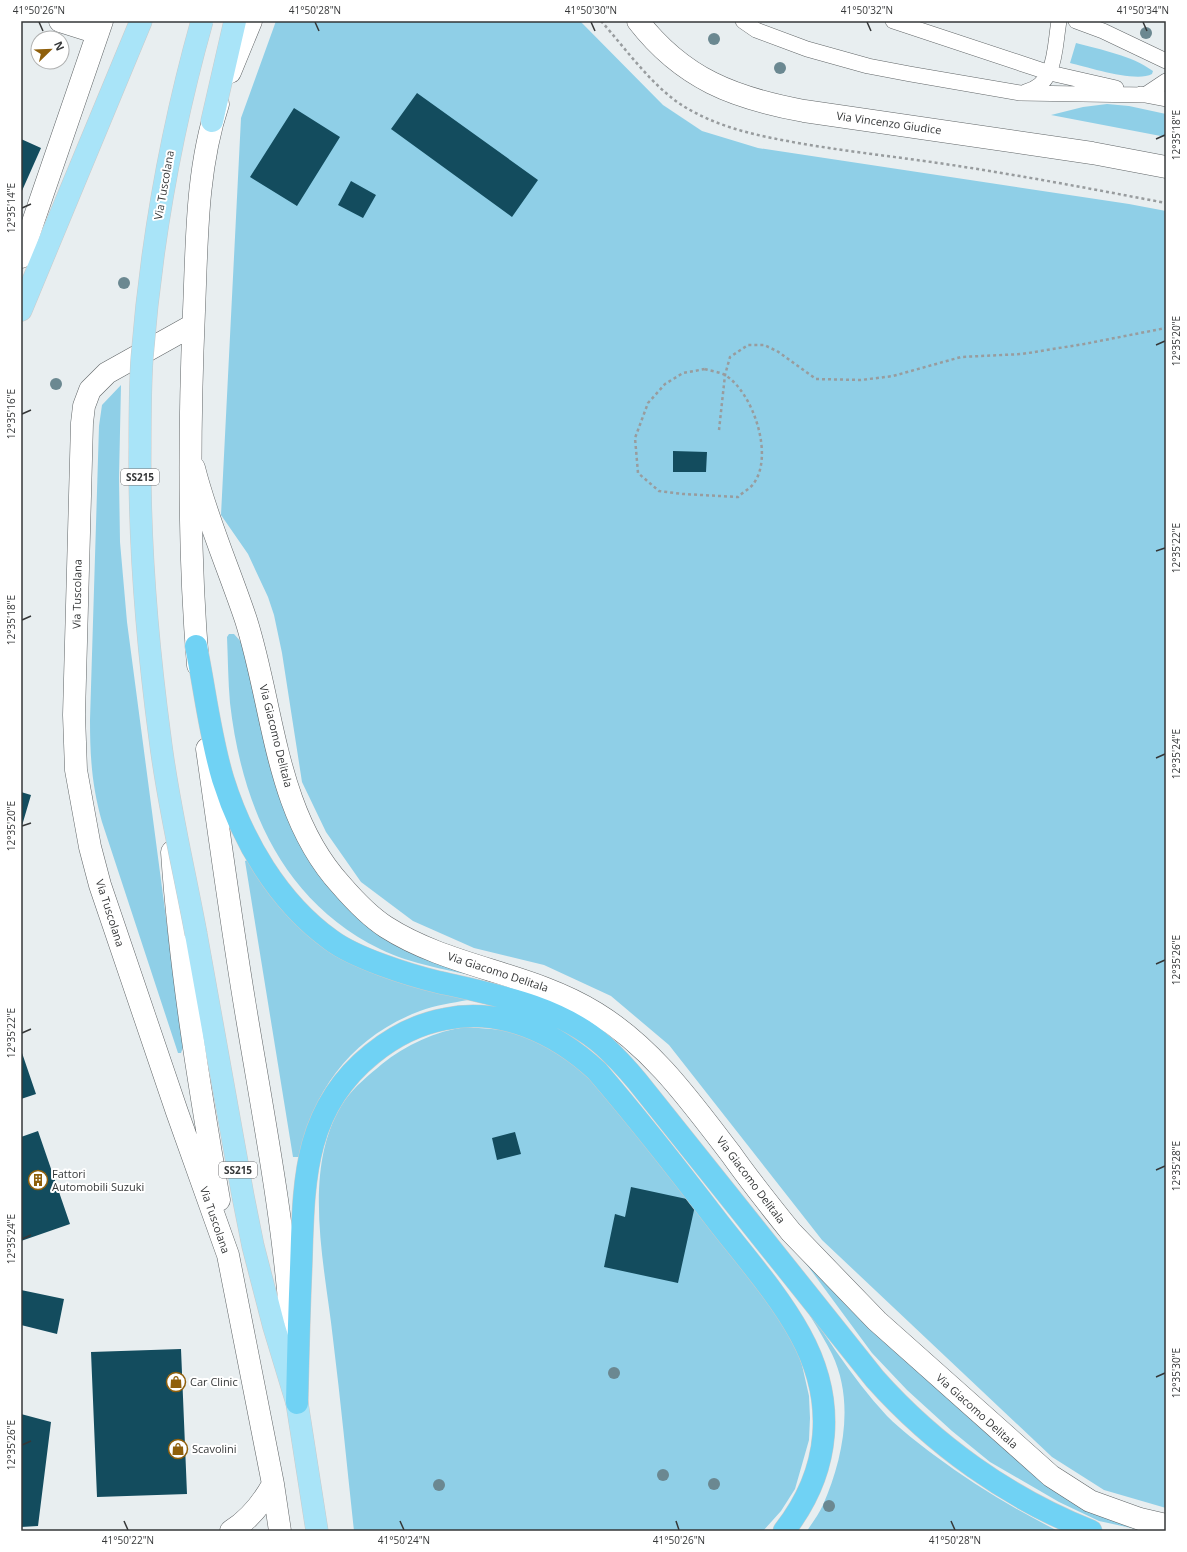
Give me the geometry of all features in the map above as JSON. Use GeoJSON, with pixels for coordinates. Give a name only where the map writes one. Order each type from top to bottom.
{"type":"FeatureCollection","features":[{"type":"Feature","properties":{"kind":"highway"},"geometry":{"type":"LineString","coordinates":[[196,646],[218,757],[235,815],[259,860],[291,903],[306,919],[330,940],[354,953],[435,982],[493,994],[525,1003],[569,1022],[604,1045],[637,1081],[850,1349],[906,1413],[938,1441],[1009,1490],[1046,1510],[1091,1531]]}},
{"type":"Feature","properties":{"kind":"highway"},"geometry":{"type":"LineString","coordinates":[[297,1403],[304,1186],[312,1144],[325,1110],[338,1089],[357,1067],[379,1049],[404,1034],[437,1021],[465,1016],[488,1016],[508,1020],[523,1024],[552,1038],[578,1055],[597,1071],[705,1205],[773,1293],[800,1334],[812,1359],[821,1390],[824,1407],[824,1442],[814,1482],[794,1518],[784,1531]]}},
{"type":"Feature","properties":{"kind":"main road"},"geometry":{"type":"LineString","coordinates":[[21,257],[100,27],[60,21]]}},
{"type":"Feature","properties":{"kind":"main road"},"geometry":{"type":"LineString","coordinates":[[21,310],[141,21]]}},
{"type":"Feature","properties":{"kind":"main road","name":"Via Tuscolana"},"geometry":{"type":"LineString","coordinates":[[202,21],[176,124],[162,192],[142,358],[140,393],[140,498],[144,590],[160,738],[169,799],[196,934],[253,1246],[297,1403]]}},
{"type":"Feature","properties":{"kind":"main road"},"geometry":{"type":"LineString","coordinates":[[212,121],[235,21]]}},
{"type":"Feature","properties":{"kind":"main road","name":"Via Tuscolana"},"geometry":{"type":"LineString","coordinates":[[251,21],[224,86],[212,121],[198,216],[190,392],[190,452],[196,646],[204,727],[287,1274],[297,1403],[317,1531]]}},
{"type":"Feature","properties":{"kind":"main road","name":"Via Vincenzo Giudice"},"geometry":{"type":"LineString","coordinates":[[638,21],[666,52],[699,77],[716,86],[760,101],[804,111],[1092,153],[1166,167]]}},
{"type":"Feature","properties":{"kind":"main road","name":"Via Tuscolana"},"geometry":{"type":"LineString","coordinates":[[193,325],[107,373],[95,383],[86,398],[82,423],[79,477],[74,747],[80,798],[97,874],[175,1105],[228,1255],[273,1484],[280,1531]]}},
{"type":"Feature","properties":{"kind":"main road","name":"Via Giacomo Delitala"},"geometry":{"type":"LineString","coordinates":[[190,452],[208,519],[247,626],[260,673],[280,763],[292,801],[312,845],[338,882],[376,919],[405,937],[453,958],[530,981],[555,991],[597,1014],[620,1030],[638,1044],[670,1076],[791,1232],[877,1322],[1060,1484],[1090,1501],[1140,1519],[1166,1525]]}},
{"type":"Feature","properties":{"kind":"main road"},"geometry":{"type":"LineString","coordinates":[[169,799],[182,961],[193,1041],[228,1255]]}},
{"type":"Feature","properties":{"kind":"main road"},"geometry":{"type":"LineString","coordinates":[[230,1531],[244,1522],[256,1511],[273,1484]]}},
{"type":"Feature","properties":{"kind":"lane"},"geometry":{"type":"LineString","coordinates":[[743,21],[756,30],[776,38],[868,66],[1020,93],[1145,95],[1166,81]]}},
{"type":"Feature","properties":{"kind":"lane"},"geometry":{"type":"LineString","coordinates":[[893,21],[1050,73],[1145,95],[1166,98]]}},
{"type":"Feature","properties":{"kind":"lane"},"geometry":{"type":"LineString","coordinates":[[1020,93],[1041,85],[1050,73],[1060,21]]}},
{"type":"Feature","properties":{"kind":"lane"},"geometry":{"type":"LineString","coordinates":[[1076,21],[1103,31],[1166,61]]}},
{"type":"Feature","properties":{"kind":"lane"},"geometry":{"type":"LineString","coordinates":[[1091,21],[1103,31]]}},
{"type":"Feature","properties":{"kind":"path"},"geometry":{"type":"LineString","coordinates":[[719,430],[725,375],[730,358],[748,344],[764,345],[777,351],[816,379],[861,380],[893,376],[961,357],[1022,354],[1166,328]]}},
{"type":"Feature","properties":{"kind":"path"},"geometry":{"type":"LineString","coordinates":[[705,369],[725,375],[748,398],[757,423],[763,459],[754,482],[738,496],[683,494],[659,490],[638,473],[635,438],[648,403],[665,384],[683,373],[705,369]]}},
{"type":"Feature","properties":{"kind":"shaded area"},"geometry":{"type":"Polygon","coordinates":[[[276,21],[580,21],[663,105],[702,131],[758,148],[1129,204],[1166,211],[1166,1508],[1104,1490],[1052,1457],[822,1240],[669,1045],[611,996],[544,965],[474,948],[413,921],[361,882],[326,832],[302,782],[282,653],[274,615],[268,597],[248,554],[221,515],[241,118],[276,21]]]}},
{"type":"Feature","properties":{"kind":"shaded area"},"geometry":{"type":"Polygon","coordinates":[[[1076,43],[1126,57],[1144,65],[1153,71],[1152,74],[1135,77],[1124,76],[1070,63],[1076,43]]]}},
{"type":"Feature","properties":{"kind":"shaded area"},"geometry":{"type":"Polygon","coordinates":[[[1107,104],[1129,106],[1166,114],[1166,137],[1051,115],[1083,107],[1107,104]]]}},
{"type":"Feature","properties":{"kind":"shaded area"},"geometry":{"type":"Polygon","coordinates":[[[121,385],[119,478],[120,542],[127,622],[183,1047],[181,1053],[178,1053],[102,822],[92,772],[90,720],[99,426],[102,405],[121,385]]]}},
{"type":"Feature","properties":{"kind":"shaded area"},"geometry":{"type":"Polygon","coordinates":[[[229,634],[234,634],[242,643],[335,889],[485,978],[418,963],[380,949],[346,929],[317,905],[293,877],[273,847],[257,814],[245,779],[236,741],[230,703],[227,637],[229,634]]]}},
{"type":"Feature","properties":{"kind":"shaded area"},"geometry":{"type":"Polygon","coordinates":[[[250,859],[302,926],[468,1000],[420,1011],[396,1022],[375,1035],[356,1050],[326,1087],[306,1132],[299,1157],[293,1157],[245,861],[250,859]]]}},
{"type":"Feature","properties":{"kind":"shaded area"},"geometry":{"type":"Polygon","coordinates":[[[466,1027],[517,1031],[584,1068],[766,1290],[797,1351],[802,1365],[809,1396],[810,1418],[809,1440],[795,1489],[781,1511],[763,1531],[354,1531],[336,1363],[321,1248],[319,1185],[323,1155],[331,1126],[345,1100],[367,1077],[391,1057],[411,1045],[432,1035],[466,1027]]]}},
{"type":"Feature","properties":{"kind":"shaded area"},"geometry":{"type":"Polygon","coordinates":[[[799,1254],[966,1411],[1145,1531],[1099,1521],[1059,1502],[990,1462],[952,1431],[907,1390],[872,1353],[799,1254]]]}},
{"type":"Feature","properties":{"kind":"shaded area"},"geometry":{"type":"Polygon","coordinates":[[[790,1283],[848,1368],[873,1401],[892,1421],[922,1446],[979,1486],[1058,1531],[807,1531],[823,1505],[836,1469],[841,1450],[845,1411],[839,1372],[832,1354],[790,1283]]]}},
{"type":"Feature","properties":{"kind":"building"},"geometry":{"type":"Polygon","coordinates":[[[417,93],[538,180],[512,217],[391,129],[417,93]]]}},
{"type":"Feature","properties":{"kind":"building"},"geometry":{"type":"Polygon","coordinates":[[[294,108],[340,137],[297,206],[250,177],[294,108]]]}},
{"type":"Feature","properties":{"kind":"building"},"geometry":{"type":"Polygon","coordinates":[[[21,139],[41,148],[21,193],[21,139]]]}},
{"type":"Feature","properties":{"kind":"building"},"geometry":{"type":"Polygon","coordinates":[[[351,181],[376,195],[363,218],[338,205],[351,181]]]}},
{"type":"Feature","properties":{"kind":"building"},"geometry":{"type":"Polygon","coordinates":[[[673,451],[707,452],[706,472],[673,472],[673,451]]]}},
{"type":"Feature","properties":{"kind":"building"},"geometry":{"type":"Polygon","coordinates":[[[21,792],[31,795],[21,829],[21,792]]]}},
{"type":"Feature","properties":{"kind":"building"},"geometry":{"type":"Polygon","coordinates":[[[21,1050],[36,1094],[21,1099],[21,1050]]]}},
{"type":"Feature","properties":{"kind":"building","name":"Fattori Automobili Suzuki"},"geometry":{"type":"Polygon","coordinates":[[[38,1131],[70,1224],[21,1241],[21,1137],[38,1131]]]}},
{"type":"Feature","properties":{"kind":"building"},"geometry":{"type":"Polygon","coordinates":[[[515,1132],[521,1154],[497,1160],[492,1138],[515,1132]]]}},
{"type":"Feature","properties":{"kind":"building"},"geometry":{"type":"Polygon","coordinates":[[[631,1187],[696,1201],[678,1283],[604,1267],[615,1214],[625,1217],[631,1187]]]}},
{"type":"Feature","properties":{"kind":"building"},"geometry":{"type":"Polygon","coordinates":[[[21,1290],[64,1299],[57,1334],[21,1325],[21,1290]]]}},
{"type":"Feature","properties":{"kind":"building"},"geometry":{"type":"Polygon","coordinates":[[[181,1349],[187,1494],[97,1497],[91,1352],[181,1349]]]}},
{"type":"Feature","properties":{"kind":"building"},"geometry":{"type":"Polygon","coordinates":[[[21,1414],[51,1422],[38,1526],[21,1527],[21,1414]]]}},
{"type":"Feature","properties":{"kind":"place","name":"Fattori Automobili Suzuki"},"geometry":{"type":"Point","coordinates":[38,1180]}},
{"type":"Feature","properties":{"kind":"place","name":"Car Clinic"},"geometry":{"type":"Point","coordinates":[176,1382]}},
{"type":"Feature","properties":{"kind":"place","name":"Scavolini"},"geometry":{"type":"Point","coordinates":[178,1449]}}]}
